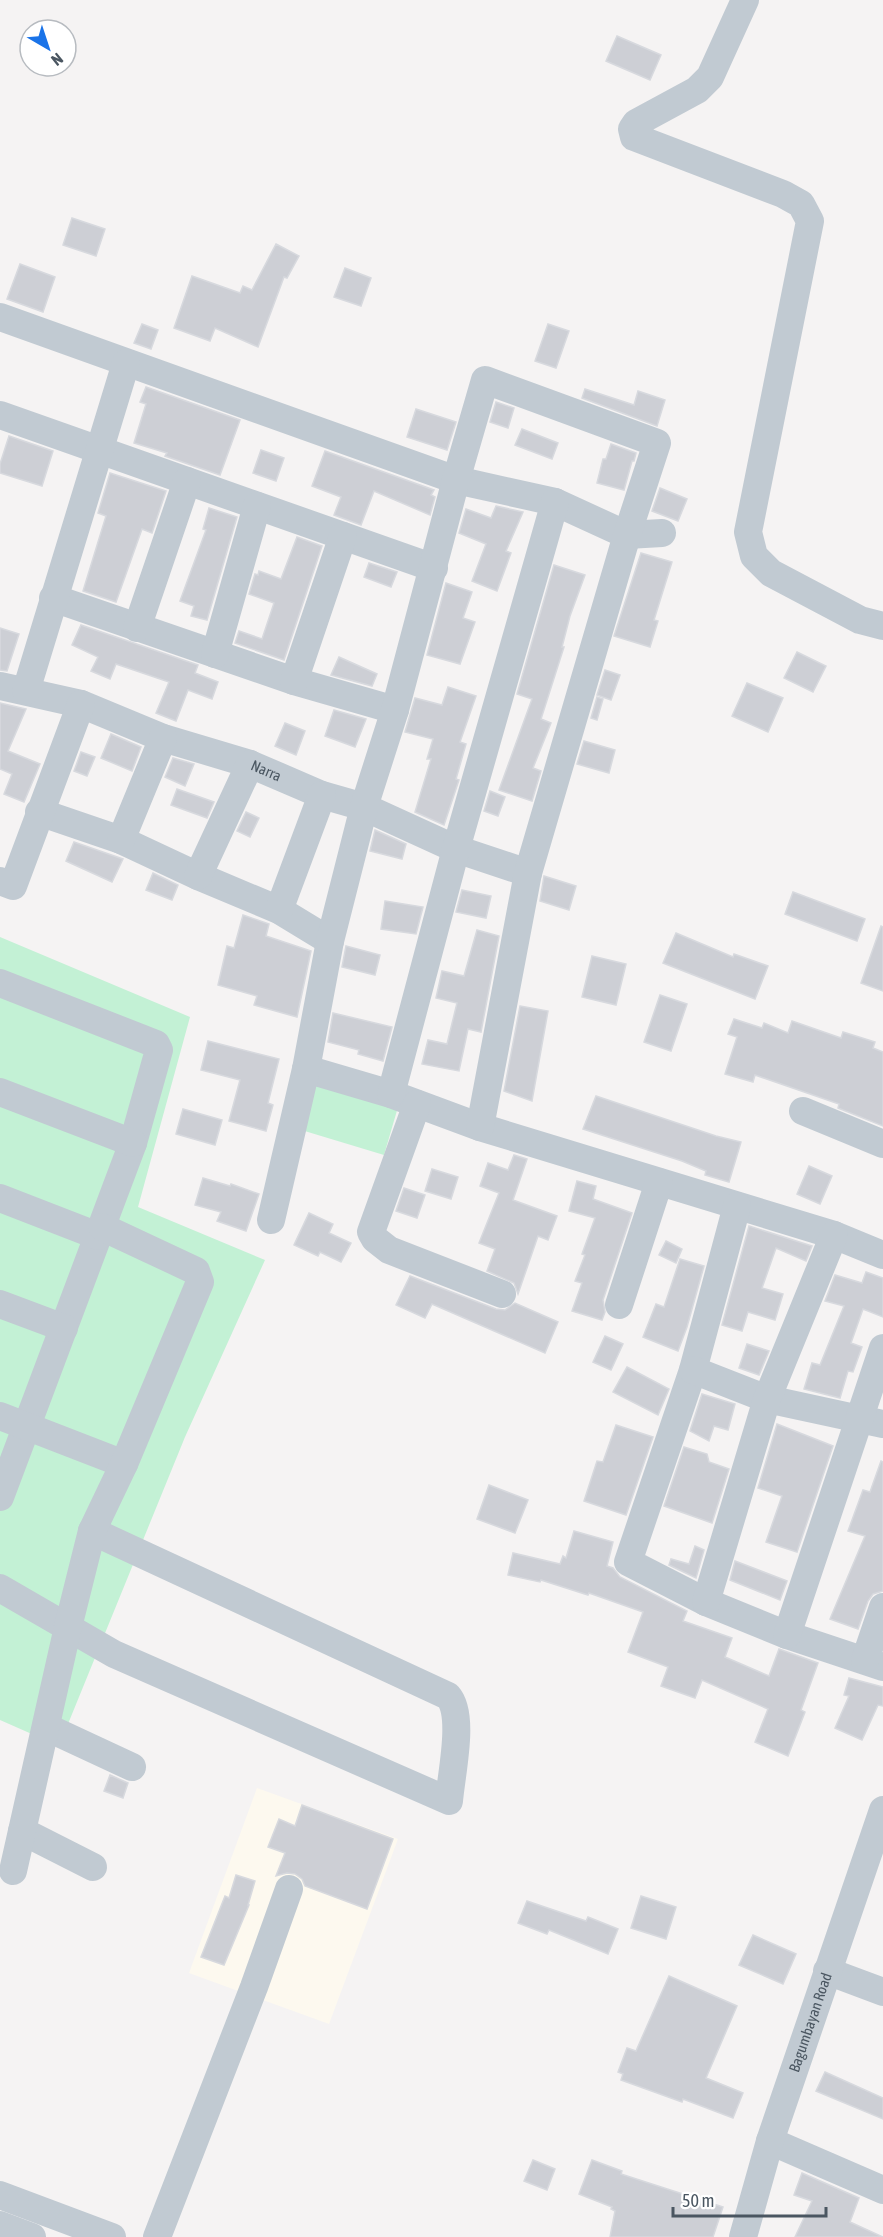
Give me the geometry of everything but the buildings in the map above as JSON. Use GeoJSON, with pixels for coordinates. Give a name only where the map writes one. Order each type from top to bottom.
{"type":"FeatureCollection","features":[{"type":"Feature","properties":{"kind":"street"},"geometry":{"type":"LineString","coordinates":[[745,0],[710,77],[697,90],[636,123],[632,129],[634,137],[783,194],[801,204],[810,221],[747,532],[754,555],[771,573],[860,620],[883,626]]}},
{"type":"Feature","properties":{"kind":"street"},"geometry":{"type":"LineString","coordinates":[[0,317],[456,480],[555,502],[627,536],[662,533]]}},
{"type":"Feature","properties":{"kind":"street"},"geometry":{"type":"LineString","coordinates":[[13,688],[53,598],[126,363]]}},
{"type":"Feature","properties":{"kind":"street"},"geometry":{"type":"LineString","coordinates":[[271,1220],[306,1069],[330,941],[364,807],[395,710],[485,380],[657,443],[627,536],[528,873],[480,1127]]}},
{"type":"Feature","properties":{"kind":"street"},"geometry":{"type":"LineString","coordinates":[[0,415],[434,568]]}},
{"type":"Feature","properties":{"kind":"street"},"geometry":{"type":"LineString","coordinates":[[137,628],[187,481]]}},
{"type":"Feature","properties":{"kind":"street"},"geometry":{"type":"LineString","coordinates":[[391,1094],[456,849],[555,502]]}},
{"type":"Feature","properties":{"kind":"street"},"geometry":{"type":"LineString","coordinates":[[215,654],[257,506]]}},
{"type":"Feature","properties":{"kind":"street"},"geometry":{"type":"LineString","coordinates":[[294,681],[343,536]]}},
{"type":"Feature","properties":{"kind":"street"},"geometry":{"type":"LineString","coordinates":[[53,598],[294,681],[395,710]]}},
{"type":"Feature","properties":{"kind":"street","name":"Narra"},"geometry":{"type":"LineString","coordinates":[[13,688],[81,704],[163,738],[250,764],[322,795],[364,807],[456,849],[528,873]]}},
{"type":"Feature","properties":{"kind":"street"},"geometry":{"type":"LineString","coordinates":[[0,881],[13,886],[81,704]]}},
{"type":"Feature","properties":{"kind":"street"},"geometry":{"type":"LineString","coordinates":[[121,840],[163,738]]}},
{"type":"Feature","properties":{"kind":"street"},"geometry":{"type":"LineString","coordinates":[[198,876],[250,764]]}},
{"type":"Feature","properties":{"kind":"street"},"geometry":{"type":"LineString","coordinates":[[279,910],[322,795]]}},
{"type":"Feature","properties":{"kind":"street"},"geometry":{"type":"LineString","coordinates":[[39,812],[121,840],[279,910],[330,941]]}},
{"type":"Feature","properties":{"kind":"street"},"geometry":{"type":"LineString","coordinates":[[0,983],[156,1044],[159,1050],[133,1143],[0,1497]]}},
{"type":"Feature","properties":{"kind":"street"},"geometry":{"type":"LineString","coordinates":[[306,1069],[391,1094],[480,1127],[834,1235],[883,1255]]}},
{"type":"Feature","properties":{"kind":"street"},"geometry":{"type":"LineString","coordinates":[[0,1092],[133,1143]]}},
{"type":"Feature","properties":{"kind":"street"},"geometry":{"type":"LineString","coordinates":[[417,1104],[371,1232],[375,1239],[389,1250],[502,1294]]}},
{"type":"Feature","properties":{"kind":"street"},"geometry":{"type":"LineString","coordinates":[[803,1111],[883,1144]]}},
{"type":"Feature","properties":{"kind":"street"},"geometry":{"type":"LineString","coordinates":[[619,1305],[659,1182]]}},
{"type":"Feature","properties":{"kind":"street"},"geometry":{"type":"LineString","coordinates":[[0,1198],[100,1231],[196,1271],[200,1282],[124,1464],[92,1532],[68,1627],[13,1871]]}},
{"type":"Feature","properties":{"kind":"street"},"geometry":{"type":"LineString","coordinates":[[737,1206],[693,1370],[628,1562],[706,1602],[787,1635],[874,1664],[883,1607]]}},
{"type":"Feature","properties":{"kind":"street"},"geometry":{"type":"LineString","coordinates":[[706,1602],[767,1399],[834,1235]]}},
{"type":"Feature","properties":{"kind":"street"},"geometry":{"type":"LineString","coordinates":[[0,1304],[63,1328]]}},
{"type":"Feature","properties":{"kind":"street"},"geometry":{"type":"LineString","coordinates":[[787,1635],[871,1422],[883,1348]]}},
{"type":"Feature","properties":{"kind":"street"},"geometry":{"type":"LineString","coordinates":[[693,1370],[767,1399],[871,1422]]}},
{"type":"Feature","properties":{"kind":"street"},"geometry":{"type":"LineString","coordinates":[[0,1416],[124,1464]]}},
{"type":"Feature","properties":{"kind":"street"},"geometry":{"type":"LineString","coordinates":[[0,1588],[114,1654],[449,1801],[457,1719],[454,1702],[448,1696],[92,1532]]}},
{"type":"Feature","properties":{"kind":"street"},"geometry":{"type":"LineString","coordinates":[[46,1726],[132,1767]]}},
{"type":"Feature","properties":{"kind":"street","name":"Bagumbayan Road"},"geometry":{"type":"LineString","coordinates":[[743,2237],[770,2141],[883,1810]]}},
{"type":"Feature","properties":{"kind":"street"},"geometry":{"type":"LineString","coordinates":[[22,1831],[93,1867]]}},
{"type":"Feature","properties":{"kind":"street"},"geometry":{"type":"LineString","coordinates":[[157,2237],[290,1889]]}},
{"type":"Feature","properties":{"kind":"street"},"geometry":{"type":"LineString","coordinates":[[827,1971],[883,1992]]}},
{"type":"Feature","properties":{"kind":"street"},"geometry":{"type":"LineString","coordinates":[[770,2141],[883,2190]]}},
{"type":"Feature","properties":{"kind":"street"},"geometry":{"type":"LineString","coordinates":[[0,2195],[112,2237]]}},
{"type":"Feature","properties":{"kind":"street"},"geometry":{"type":"LineString","coordinates":[[0,2225],[32,2237]]}},
{"type":"Feature","properties":{"kind":"shaded area"},"geometry":{"type":"Polygon","coordinates":[[[257,1788],[398,1839],[329,2024],[189,1973],[257,1788]]]}},
{"type":"Feature","properties":{"kind":"green space"},"geometry":{"type":"Polygon","coordinates":[[[0,937],[190,1017],[138,1207],[265,1260],[185,1437],[59,1746],[0,1720],[0,937]]]}},
{"type":"Feature","properties":{"kind":"green space"},"geometry":{"type":"Polygon","coordinates":[[[312,1081],[398,1107],[384,1155],[298,1129],[312,1081]]]}}]}
